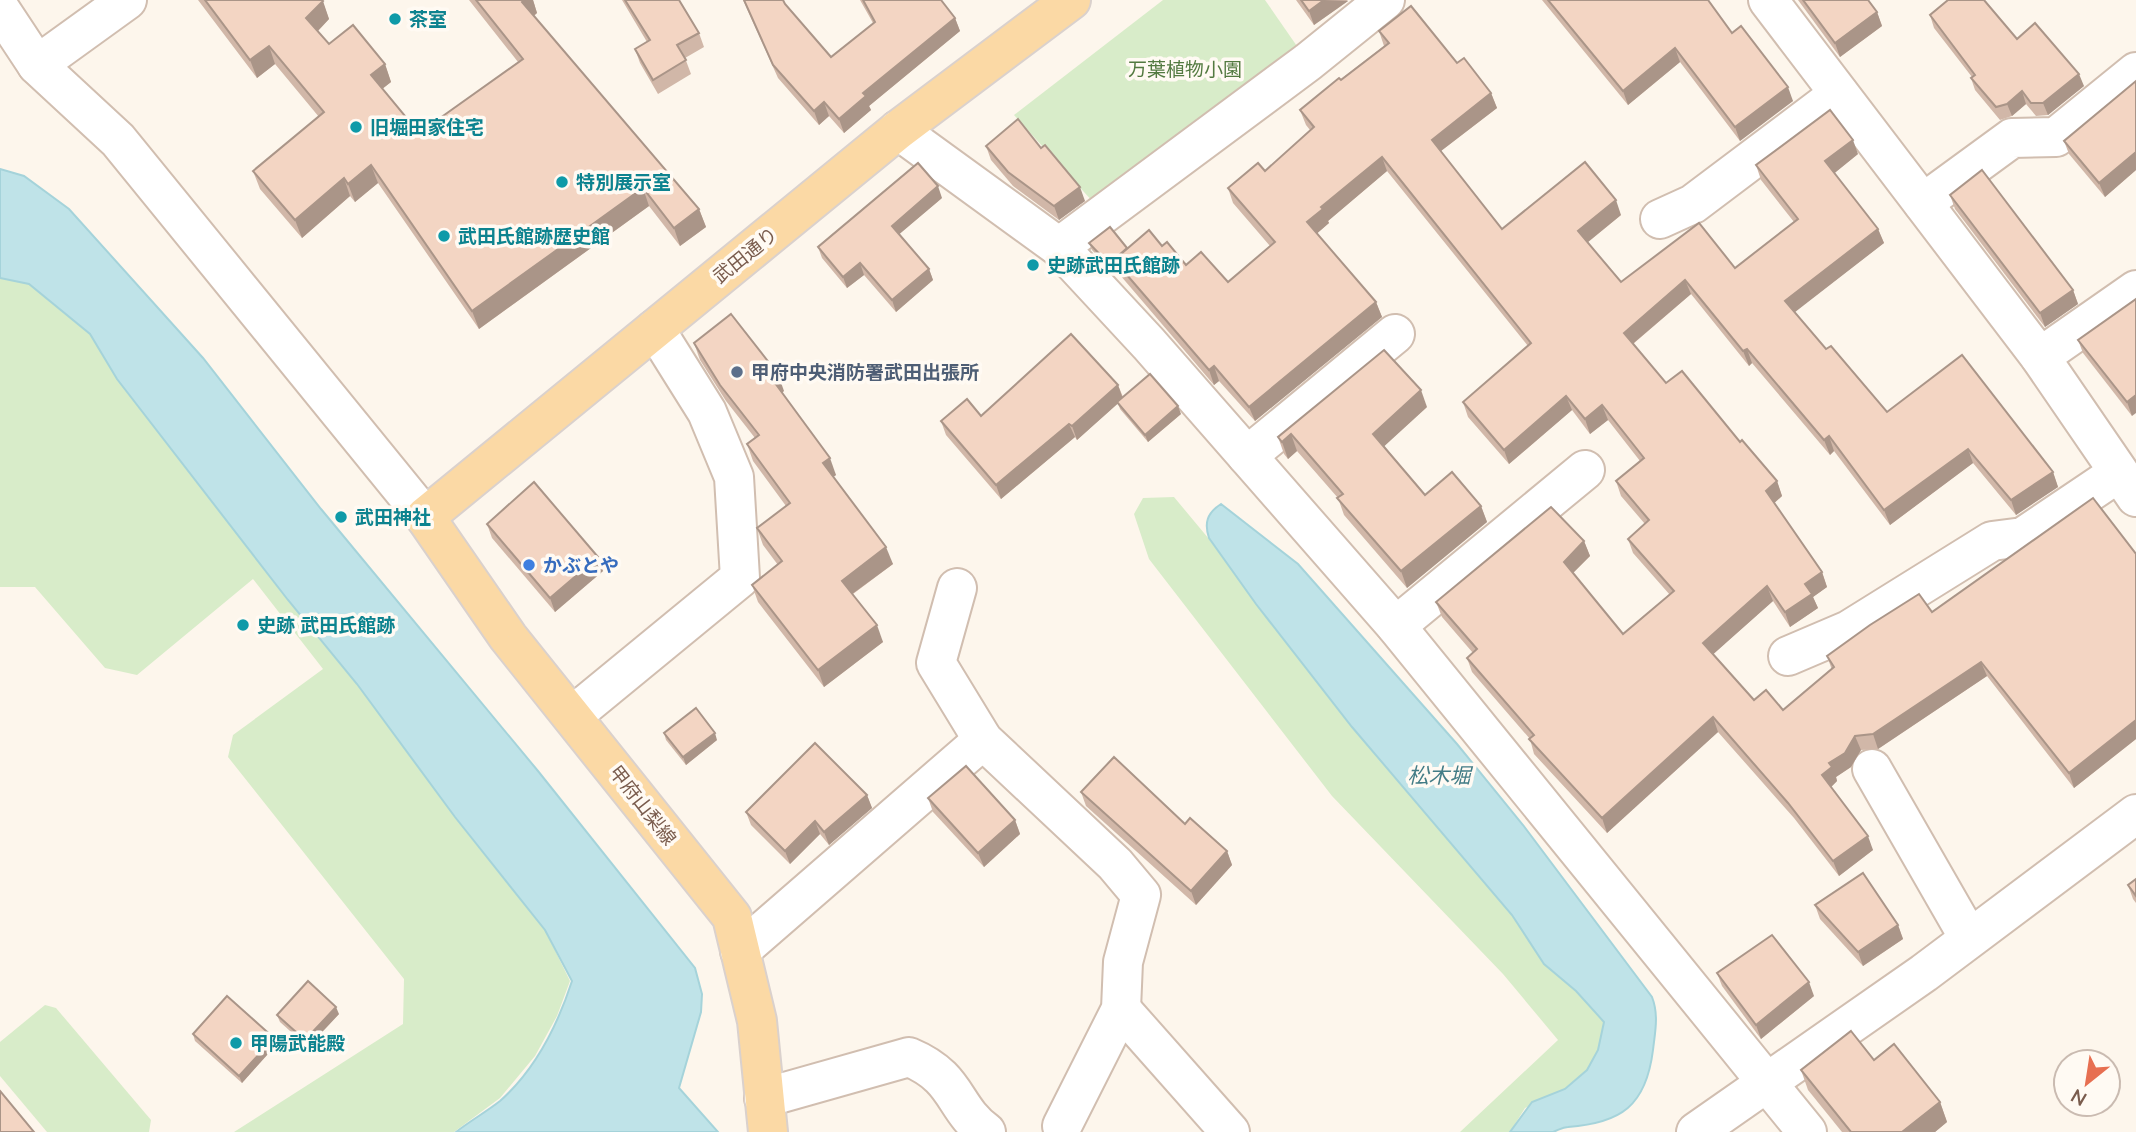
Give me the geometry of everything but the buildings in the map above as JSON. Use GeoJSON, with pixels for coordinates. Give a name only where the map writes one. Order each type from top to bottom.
{"type":"FeatureCollection","features":[{"type":"Feature","properties":{"kind":"main road","name":"武田通り"},"geometry":{"type":"LineString","coordinates":[[425,517],[898,130],[1071,0]]}},
{"type":"Feature","properties":{"kind":"main road","name":"甲府山梨線"},"geometry":{"type":"LineString","coordinates":[[425,517],[508,637],[732,917],[757,1021],[766,1115]]}},
{"type":"Feature","properties":{"kind":"street"},"geometry":{"type":"LineString","coordinates":[[127,0],[14,42],[118,140],[425,517]]}},
{"type":"Feature","properties":{"kind":"street"},"geometry":{"type":"LineString","coordinates":[[1059,247],[1308,62],[1385,0]]}},
{"type":"Feature","properties":{"kind":"street"},"geometry":{"type":"LineString","coordinates":[[1768,0],[2040,358],[2127,485],[2023,537],[1992,541],[1849,630],[1788,656]]}},
{"type":"Feature","properties":{"kind":"street"},"geometry":{"type":"LineString","coordinates":[[1923,203],[2012,138],[2056,137],[2136,72]]}},
{"type":"Feature","properties":{"kind":"street"},"geometry":{"type":"LineString","coordinates":[[1660,219],[1693,204],[1839,94]]}},
{"type":"Feature","properties":{"kind":"street"},"geometry":{"type":"LineString","coordinates":[[898,130],[1059,247],[1396,626],[1807,1132]]}},
{"type":"Feature","properties":{"kind":"street"},"geometry":{"type":"LineString","coordinates":[[2040,358],[2136,290]]}},
{"type":"Feature","properties":{"kind":"street"},"geometry":{"type":"LineString","coordinates":[[572,716],[740,578],[734,477],[707,412],[655,329]]}},
{"type":"Feature","properties":{"kind":"street"},"geometry":{"type":"LineString","coordinates":[[1247,456],[1395,334]]}},
{"type":"Feature","properties":{"kind":"street"},"geometry":{"type":"LineString","coordinates":[[1396,626],[1585,470]]}},
{"type":"Feature","properties":{"kind":"street"},"geometry":{"type":"LineString","coordinates":[[957,589],[936,663],[983,740],[1115,864],[1141,895],[1124,962],[1121,1009],[1057,1130]]}},
{"type":"Feature","properties":{"kind":"street"},"geometry":{"type":"LineString","coordinates":[[740,951],[983,740]]}},
{"type":"Feature","properties":{"kind":"street"},"geometry":{"type":"LineString","coordinates":[[1872,769],[1969,938]]}},
{"type":"Feature","properties":{"kind":"street"},"geometry":{"type":"LineString","coordinates":[[1696,1132],[1765,1081],[1924,973],[2136,814]]}},
{"type":"Feature","properties":{"kind":"street"},"geometry":{"type":"LineString","coordinates":[[1121,1009],[1230,1132]]}},
{"type":"Feature","properties":{"kind":"street"},"geometry":{"type":"LineString","coordinates":[[766,1115],[909,1056],[931,1066],[944,1078],[986,1132]]}},
{"type":"Feature","properties":{"kind":"green space","name":"万葉植物小園"},"geometry":{"type":"Polygon","coordinates":[[[1163,0],[1265,0],[1308,62],[1104,214],[1014,115],[1163,0]]]}},
{"type":"Feature","properties":{"kind":"green space"},"geometry":{"type":"Polygon","coordinates":[[[0,278],[29,284],[90,334],[117,379],[288,600],[357,684],[455,817],[545,930],[570,981],[557,1016],[535,1056],[500,1098],[454,1132],[234,1132],[403,1024],[404,979],[228,757],[233,735],[323,669],[253,579],[137,675],[105,668],[35,587],[0,587],[0,278]]]}},
{"type":"Feature","properties":{"kind":"green space"},"geometry":{"type":"Polygon","coordinates":[[[1174,497],[1352,727],[1512,915],[1544,964],[1576,991],[1604,1022],[1598,1051],[1587,1070],[1565,1089],[1525,1108],[1510,1132],[1460,1132],[1558,1040],[1503,974],[1332,796],[1149,559],[1134,514],[1143,498],[1174,497]]]}},
{"type":"Feature","properties":{"kind":"green space"},"geometry":{"type":"Polygon","coordinates":[[[45,1005],[56,1008],[151,1120],[149,1132],[47,1132],[0,1076],[0,1042],[45,1005]]]}},
{"type":"Feature","properties":{"kind":"water"},"geometry":{"type":"Polygon","coordinates":[[[0,169],[24,176],[69,209],[203,358],[321,509],[538,771],[695,968],[702,994],[701,1012],[679,1088],[718,1132],[456,1132],[500,1101],[524,1075],[544,1046],[572,981],[545,930],[455,817],[357,684],[288,600],[117,379],[90,334],[29,284],[0,278],[0,169]]]}},
{"type":"Feature","properties":{"kind":"water","name":"松木堀"},"geometry":{"type":"Polygon","coordinates":[[[1221,504],[1298,564],[1457,744],[1523,825],[1652,997],[1656,1024],[1650,1069],[1637,1098],[1616,1116],[1553,1132],[1510,1132],[1532,1102],[1565,1089],[1587,1070],[1598,1050],[1604,1022],[1576,991],[1544,964],[1512,915],[1352,727],[1256,604],[1209,538],[1208,519],[1221,504]]]}},
{"type":"Feature","properties":{"kind":"place","name":"茶室"},"geometry":{"type":"Point","coordinates":[395,19]}},
{"type":"Feature","properties":{"kind":"place","name":"旧堀田家住宅"},"geometry":{"type":"Point","coordinates":[356,127]}},
{"type":"Feature","properties":{"kind":"place","name":"特別展示室"},"geometry":{"type":"Point","coordinates":[562,182]}},
{"type":"Feature","properties":{"kind":"place","name":"武田氏館跡歴史館"},"geometry":{"type":"Point","coordinates":[444,236]}},
{"type":"Feature","properties":{"kind":"place","name":"史跡武田氏館跡"},"geometry":{"type":"Point","coordinates":[1033,265]}},
{"type":"Feature","properties":{"kind":"place","name":"甲府中央消防署武田出張所"},"geometry":{"type":"Point","coordinates":[737,372]}},
{"type":"Feature","properties":{"kind":"place","name":"武田神社"},"geometry":{"type":"Point","coordinates":[341,517]}},
{"type":"Feature","properties":{"kind":"place","name":"かぶとや"},"geometry":{"type":"Point","coordinates":[529,565]}},
{"type":"Feature","properties":{"kind":"place","name":"史跡 武田氏館跡"},"geometry":{"type":"Point","coordinates":[243,625]}},
{"type":"Feature","properties":{"kind":"place","name":"甲陽武能殿"},"geometry":{"type":"Point","coordinates":[236,1043]}}]}
